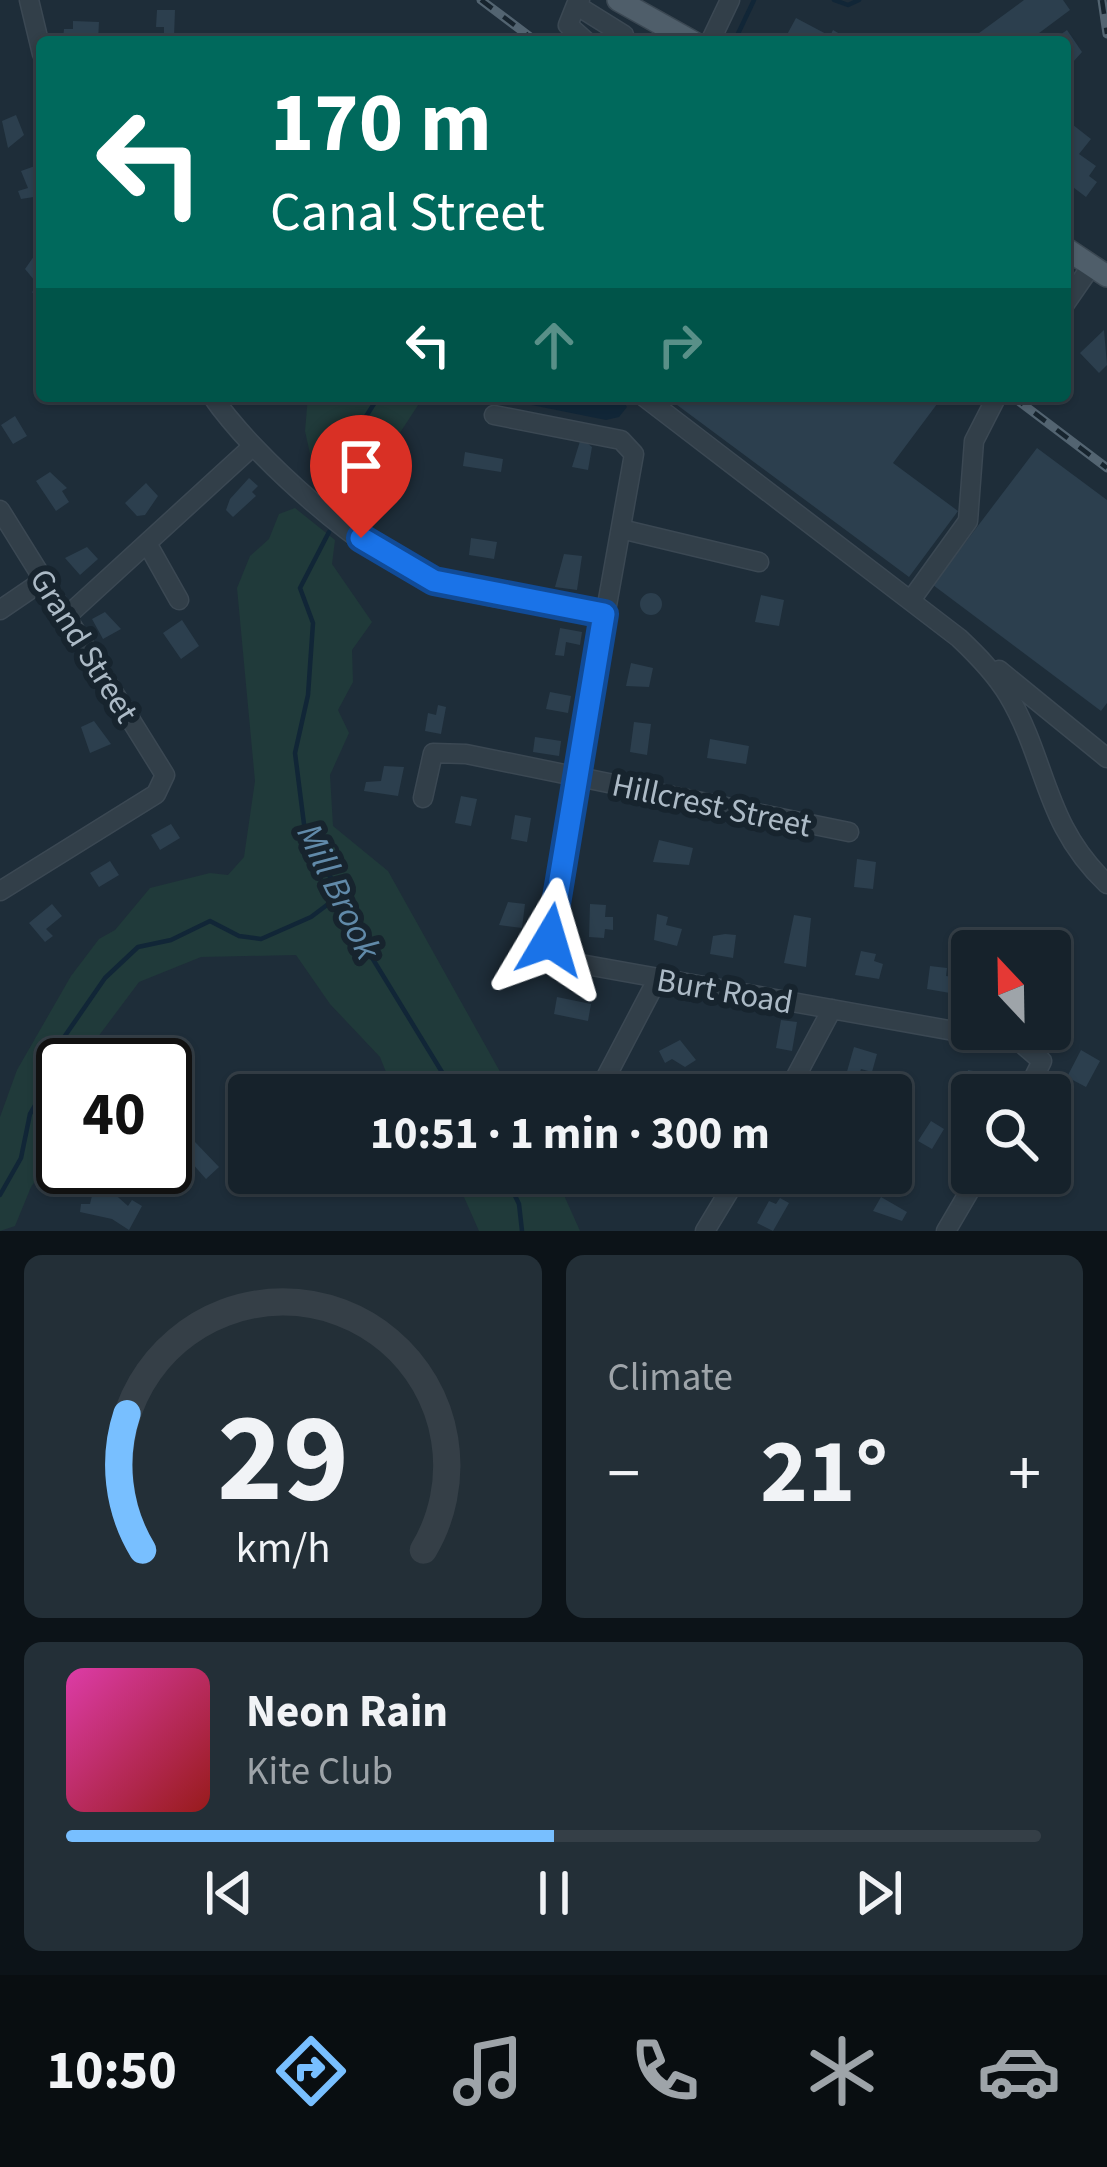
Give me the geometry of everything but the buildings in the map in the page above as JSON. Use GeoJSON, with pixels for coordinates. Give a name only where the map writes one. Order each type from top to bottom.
{"type":"FeatureCollection","features":[{"type":"Feature","properties":{"kind":"main road"},"geometry":{"type":"LineString","coordinates":[[618,0],[667,36]]}},
{"type":"Feature","properties":{"kind":"main road"},"geometry":{"type":"LineString","coordinates":[[1071,252],[1100,271]]}},
{"type":"Feature","properties":{"kind":"street"},"geometry":{"type":"LineString","coordinates":[[29,0],[38,36]]}},
{"type":"Feature","properties":{"kind":"street"},"geometry":{"type":"LineString","coordinates":[[713,36],[730,0]]}},
{"type":"Feature","properties":{"kind":"street"},"geometry":{"type":"LineString","coordinates":[[580,36],[568,25],[578,2],[624,35]]}},
{"type":"Feature","properties":{"kind":"street"},"geometry":{"type":"LineString","coordinates":[[1071,298],[1100,271]]}},
{"type":"Feature","properties":{"kind":"street"},"geometry":{"type":"LineString","coordinates":[[217,402],[253,446],[361,538],[416,574],[455,587],[604,614]]}},
{"type":"Feature","properties":{"kind":"street"},"geometry":{"type":"LineString","coordinates":[[651,402],[911,600],[1107,758]]}},
{"type":"Feature","properties":{"kind":"street"},"geometry":{"type":"LineString","coordinates":[[911,600],[968,521],[974,441],[994,402]]}},
{"type":"Feature","properties":{"kind":"street","name":"Burt Road"},"geometry":{"type":"LineString","coordinates":[[494,415],[621,440],[632,448],[550,925],[553,948],[574,963],[1021,1043],[1042,1059],[1035,1074]]}},
{"type":"Feature","properties":{"kind":"street"},"geometry":{"type":"LineString","coordinates":[[67,616],[253,446]]}},
{"type":"Feature","properties":{"kind":"street","name":"Grand Street"},"geometry":{"type":"LineString","coordinates":[[0,510],[163,768],[164,782],[156,794],[0,892]]}},
{"type":"Feature","properties":{"kind":"street"},"geometry":{"type":"LineString","coordinates":[[621,529],[759,562]]}},
{"type":"Feature","properties":{"kind":"street"},"geometry":{"type":"LineString","coordinates":[[148,545],[179,600]]}},
{"type":"Feature","properties":{"kind":"street"},"geometry":{"type":"LineString","coordinates":[[0,610],[44,580]]}},
{"type":"Feature","properties":{"kind":"street"},"geometry":{"type":"LineString","coordinates":[[959,638],[1010,697],[1049,805],[1107,884]]}},
{"type":"Feature","properties":{"kind":"street","name":"Hillcrest Street"},"geometry":{"type":"LineString","coordinates":[[423,798],[433,753],[466,754],[849,832]]}},
{"type":"Feature","properties":{"kind":"street"},"geometry":{"type":"LineString","coordinates":[[608,1074],[658,978]]}},
{"type":"Feature","properties":{"kind":"street"},"geometry":{"type":"LineString","coordinates":[[797,1074],[832,1009]]}},
{"type":"Feature","properties":{"kind":"street"},"geometry":{"type":"LineString","coordinates":[[706,1231],[728,1194]]}},
{"type":"Feature","properties":{"kind":"street"},"geometry":{"type":"LineString","coordinates":[[946,1231],[968,1194]]}},
{"type":"Feature","properties":{"kind":"green space"},"geometry":{"type":"Polygon","coordinates":[[[307,402],[420,402],[392,445],[378,504],[355,504],[314,472],[305,431],[307,402]]]}},
{"type":"Feature","properties":{"kind":"green space"},"geometry":{"type":"Polygon","coordinates":[[[295,508],[335,540],[332,564],[372,622],[352,650],[353,682],[338,710],[349,733],[330,775],[333,826],[388,871],[501,1074],[387,1074],[380,1057],[330,1004],[296,955],[201,957],[139,982],[97,1038],[36,1038],[36,1180],[15,1226],[0,1231],[0,1117],[17,1070],[71,976],[99,939],[115,930],[150,888],[210,873],[228,875],[244,857],[255,781],[237,588],[250,556],[269,539],[279,514],[295,508]]]}},
{"type":"Feature","properties":{"kind":"green space"},"geometry":{"type":"Polygon","coordinates":[[[463,1194],[563,1194],[580,1231],[479,1231],[463,1194]]]}},
{"type":"Feature","properties":{"kind":"water"},"geometry":{"type":"Polygon","coordinates":[[[517,402],[624,402],[627,407],[619,417],[606,420],[517,402]]]}},
{"type":"Feature","properties":{"kind":"waterway","name":"Mill Brook"},"geometry":{"type":"LineString","coordinates":[[737,36],[754,0]]}},
{"type":"Feature","properties":{"kind":"waterway","name":"Mill Brook"},"geometry":{"type":"LineString","coordinates":[[834,0],[848,5],[859,0]]}},
{"type":"Feature","properties":{"kind":"waterway","name":"Mill Brook"},"geometry":{"type":"LineString","coordinates":[[345,496],[361,454],[356,432],[375,402]]}},
{"type":"Feature","properties":{"kind":"waterway","name":"Mill Brook"},"geometry":{"type":"LineString","coordinates":[[329,532],[300,588],[313,623],[308,695],[295,753],[305,832],[317,860],[343,893],[360,938],[443,1074]]}},
{"type":"Feature","properties":{"kind":"waterway"},"geometry":{"type":"LineString","coordinates":[[0,1195],[21,1158],[30,1114],[50,1080],[51,1056],[105,978],[138,947],[171,940],[210,921],[239,936],[261,939],[311,917],[343,893]]}},
{"type":"Feature","properties":{"kind":"waterway","name":"Mill Brook"},"geometry":{"type":"LineString","coordinates":[[514,1194],[522,1231]]}},
{"type":"Feature","properties":{"kind":"railway"},"geometry":{"type":"LineString","coordinates":[[481,0],[529,36]]}},
{"type":"Feature","properties":{"kind":"railway"},"geometry":{"type":"LineString","coordinates":[[1102,0],[1107,34]]}},
{"type":"Feature","properties":{"kind":"railway"},"geometry":{"type":"LineString","coordinates":[[1020,402],[1107,468]]}},
{"type":"Feature","properties":{"kind":"route"},"geometry":{"type":"LineString","coordinates":[[361,538],[399,565],[434,581],[604,614],[550,940]]}}]}
